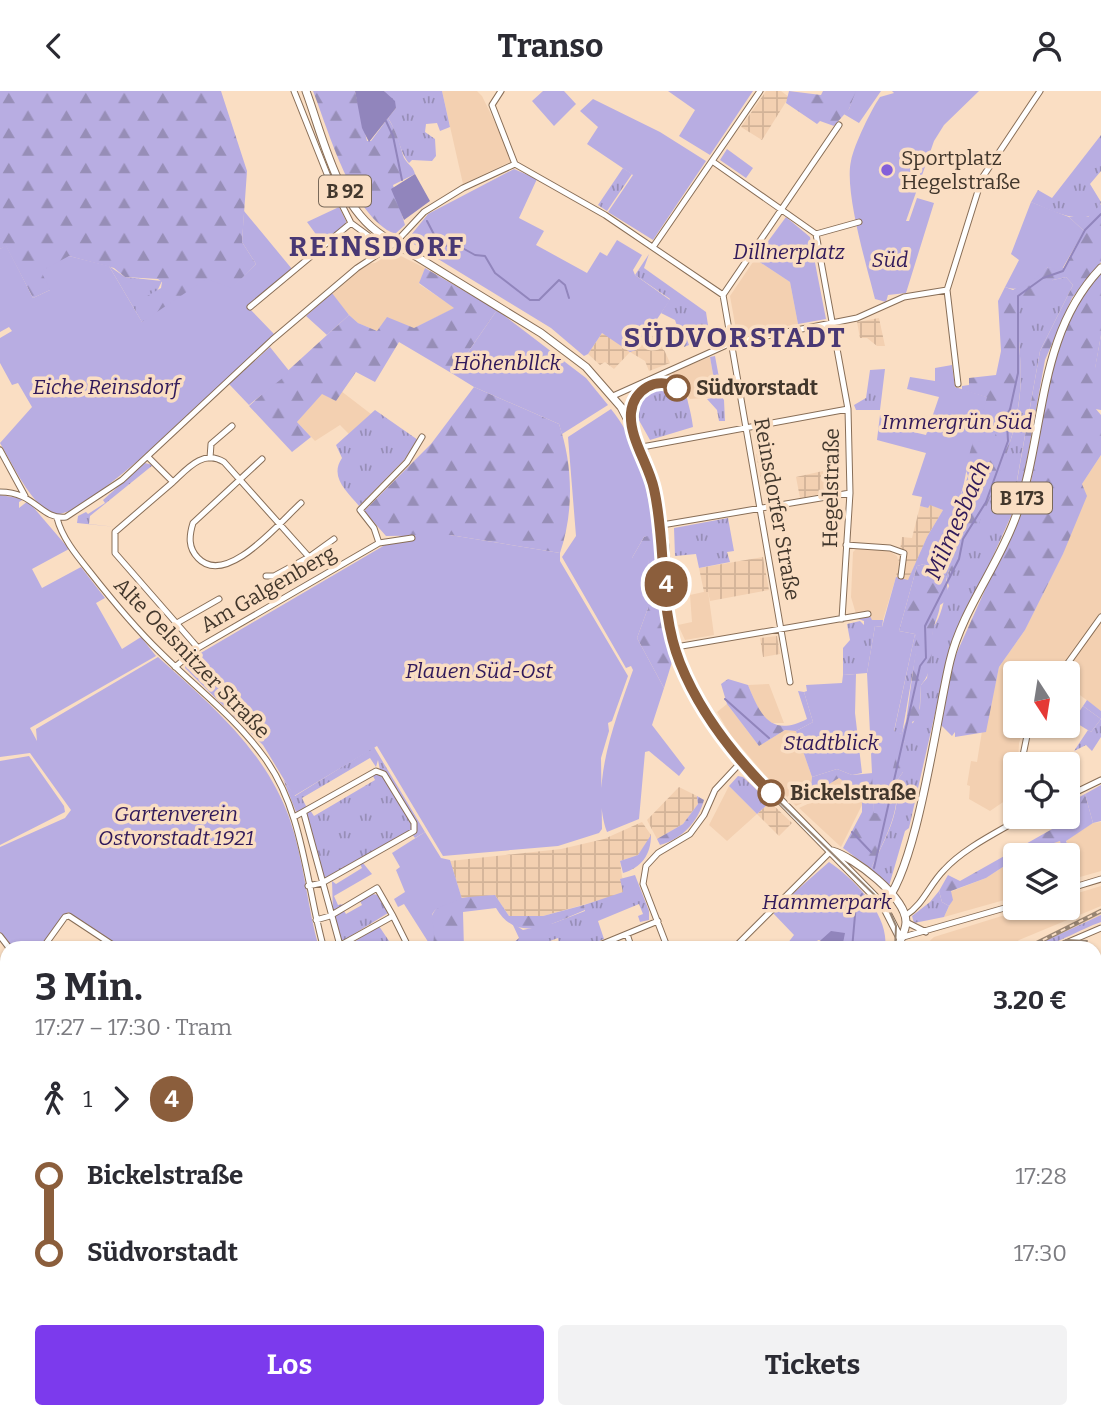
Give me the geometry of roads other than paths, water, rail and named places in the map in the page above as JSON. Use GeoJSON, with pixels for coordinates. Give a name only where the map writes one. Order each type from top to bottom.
{"type":"FeatureCollection","features":[{"type":"Feature","properties":{"kind":"main road","name":"B 92"},"geometry":{"type":"LineString","coordinates":[[306,91],[352,205],[368,225],[541,333],[586,367],[613,396],[642,446],[656,488],[662,525],[669,618],[676,647],[703,707],[742,761],[883,905],[900,938]]}},
{"type":"Feature","properties":{"kind":"main road","name":"B 173"},"geometry":{"type":"LineString","coordinates":[[883,905],[892,896],[914,828],[951,657],[1016,518],[1035,443],[1051,355],[1075,301],[1101,268]]}},
{"type":"Feature","properties":{"kind":"main road","name":"B 92"},"geometry":{"type":"LineString","coordinates":[[831,851],[855,860],[892,896],[906,919]]}},
{"type":"Feature","properties":{"kind":"main road"},"geometry":{"type":"LineString","coordinates":[[899,941],[906,919]]}},
{"type":"Feature","properties":{"kind":"street"},"geometry":{"type":"LineString","coordinates":[[295,91],[332,187],[351,223],[370,237]]}},
{"type":"Feature","properties":{"kind":"street"},"geometry":{"type":"LineString","coordinates":[[501,91],[492,105],[515,164],[653,247],[723,295],[839,125]]}},
{"type":"Feature","properties":{"kind":"street"},"geometry":{"type":"LineString","coordinates":[[653,247],[760,91]]}},
{"type":"Feature","properties":{"kind":"street"},"geometry":{"type":"LineString","coordinates":[[958,384],[947,291],[982,178],[1040,91]]}},
{"type":"Feature","properties":{"kind":"street"},"geometry":{"type":"LineString","coordinates":[[314,139],[322,134]]}},
{"type":"Feature","properties":{"kind":"street"},"geometry":{"type":"LineString","coordinates":[[712,161],[816,234],[859,222]]}},
{"type":"Feature","properties":{"kind":"street"},"geometry":{"type":"LineString","coordinates":[[0,450],[25,496],[48,515],[57,518],[83,508],[148,457],[332,288],[395,243],[439,201],[515,164]]}},
{"type":"Feature","properties":{"kind":"street"},"geometry":{"type":"LineString","coordinates":[[250,307],[351,223]]}},
{"type":"Feature","properties":{"kind":"street","name":"Hegelstraße"},"geometry":{"type":"LineString","coordinates":[[816,234],[848,409],[850,493],[842,619]]}},
{"type":"Feature","properties":{"kind":"street"},"geometry":{"type":"LineString","coordinates":[[613,396],[731,343],[857,319],[904,297],[947,291]]}},
{"type":"Feature","properties":{"kind":"street","name":"Reinsdorfer Straße"},"geometry":{"type":"LineString","coordinates":[[723,295],[790,682]]}},
{"type":"Feature","properties":{"kind":"street"},"geometry":{"type":"LineString","coordinates":[[642,446],[848,409]]}},
{"type":"Feature","properties":{"kind":"street"},"geometry":{"type":"LineString","coordinates":[[210,458],[211,444],[232,426]]}},
{"type":"Feature","properties":{"kind":"street"},"geometry":{"type":"LineString","coordinates":[[379,543],[374,528],[360,510],[407,462],[422,437]]}},
{"type":"Feature","properties":{"kind":"street"},"geometry":{"type":"LineString","coordinates":[[148,457],[173,482]]}},
{"type":"Feature","properties":{"kind":"street"},"geometry":{"type":"LineString","coordinates":[[198,648],[114,553],[113,546],[115,532],[196,461],[210,458],[224,462],[309,557]]}},
{"type":"Feature","properties":{"kind":"street"},"geometry":{"type":"LineString","coordinates":[[262,459],[193,523],[189,535],[191,547],[199,560],[212,567],[227,566],[301,503]]}},
{"type":"Feature","properties":{"kind":"street"},"geometry":{"type":"LineString","coordinates":[[0,492],[25,496]]}},
{"type":"Feature","properties":{"kind":"street"},"geometry":{"type":"LineString","coordinates":[[662,525],[850,493]]}},
{"type":"Feature","properties":{"kind":"street","name":"Alte Oelsnitzer Straße"},"geometry":{"type":"LineString","coordinates":[[57,518],[59,528],[76,554],[109,597],[175,667],[236,723],[266,759],[294,817],[322,941]]}},
{"type":"Feature","properties":{"kind":"street","name":"Am Galgenberg"},"geometry":{"type":"LineString","coordinates":[[175,667],[198,648],[379,543],[412,538]]}},
{"type":"Feature","properties":{"kind":"street"},"geometry":{"type":"LineString","coordinates":[[266,576],[274,576],[309,557],[334,539]]}},
{"type":"Feature","properties":{"kind":"street"},"geometry":{"type":"LineString","coordinates":[[846,545],[890,548],[904,553],[901,576]]}},
{"type":"Feature","properties":{"kind":"street"},"geometry":{"type":"LineString","coordinates":[[177,623],[219,599]]}},
{"type":"Feature","properties":{"kind":"street"},"geometry":{"type":"LineString","coordinates":[[676,647],[868,614]]}},
{"type":"Feature","properties":{"kind":"street"},"geometry":{"type":"LineString","coordinates":[[1069,661],[1101,617]]}},
{"type":"Feature","properties":{"kind":"street"},"geometry":{"type":"LineString","coordinates":[[665,941],[643,884],[644,873],[651,859],[690,834],[704,815],[715,790],[742,761]]}},
{"type":"Feature","properties":{"kind":"street"},"geometry":{"type":"LineString","coordinates":[[294,817],[381,771],[414,823],[414,831],[321,883],[308,886]]}},
{"type":"Feature","properties":{"kind":"street"},"geometry":{"type":"LineString","coordinates":[[1080,790],[1101,779]]}},
{"type":"Feature","properties":{"kind":"street"},"geometry":{"type":"LineString","coordinates":[[304,814],[338,941]]}},
{"type":"Feature","properties":{"kind":"street"},"geometry":{"type":"LineString","coordinates":[[926,932],[906,919],[923,902],[942,871],[1004,829]]}},
{"type":"Feature","properties":{"kind":"street"},"geometry":{"type":"LineString","coordinates":[[741,941],[831,851]]}},
{"type":"Feature","properties":{"kind":"street"},"geometry":{"type":"LineString","coordinates":[[1080,885],[1101,879]]}},
{"type":"Feature","properties":{"kind":"street"},"geometry":{"type":"LineString","coordinates":[[316,919],[330,916],[377,888],[406,941]]}},
{"type":"Feature","properties":{"kind":"street"},"geometry":{"type":"LineString","coordinates":[[900,938],[1003,909]]}},
{"type":"Feature","properties":{"kind":"street"},"geometry":{"type":"LineString","coordinates":[[48,941],[65,917],[69,916],[107,941]]}},
{"type":"Feature","properties":{"kind":"street"},"geometry":{"type":"LineString","coordinates":[[350,941],[393,916]]}},
{"type":"Feature","properties":{"kind":"street"},"geometry":{"type":"LineString","coordinates":[[610,941],[658,921]]}},
{"type":"Feature","properties":{"kind":"street"},"geometry":{"type":"LineString","coordinates":[[1066,941],[1101,928]]}},
{"type":"Feature","properties":{"kind":"street"},"geometry":{"type":"LineString","coordinates":[[627,934],[629,941]]}},
{"type":"Feature","properties":{"kind":"waterway"},"geometry":{"type":"LineString","coordinates":[[386,121],[393,136],[402,180]]}},
{"type":"Feature","properties":{"kind":"waterway","name":"Milmesbach"},"geometry":{"type":"LineString","coordinates":[[874,868],[920,666],[926,658],[925,626],[959,559],[963,539],[986,502],[1008,441],[1007,423],[1018,373],[1018,296],[1043,278],[1063,271],[1085,230],[1101,214]]}},
{"type":"Feature","properties":{"kind":"waterway"},"geometry":{"type":"LineString","coordinates":[[427,221],[440,246],[457,245],[475,255],[485,256],[495,273],[530,300],[539,300],[559,280],[565,285],[569,298]]}},
{"type":"Feature","properties":{"kind":"waterway"},"geometry":{"type":"LineString","coordinates":[[725,699],[769,738]]}},
{"type":"Feature","properties":{"kind":"waterway"},"geometry":{"type":"LineString","coordinates":[[852,832],[871,852]]}},
{"type":"Feature","properties":{"kind":"waterway","name":"Milmesbach"},"geometry":{"type":"LineString","coordinates":[[853,941],[856,904],[862,894]]}},
{"type":"Feature","properties":{"kind":"tram line","name":"4"},"geometry":{"type":"LineString","coordinates":[[677,388],[668,383],[649,385],[635,399],[631,417],[640,449],[650,471],[661,526],[671,632],[680,663],[702,708],[727,745],[771,793]]}},
{"type":"Feature","properties":{"kind":"tram line"},"geometry":{"type":"LineString","coordinates":[[635,432],[654,489],[664,546],[671,632],[680,662],[702,708],[727,745],[762,785],[888,908],[896,926],[895,941]]}},
{"type":"Feature","properties":{"kind":"tram line"},"geometry":{"type":"LineString","coordinates":[[1065,941],[1087,941]]}},
{"type":"Feature","properties":{"kind":"railway"},"geometry":{"type":"LineString","coordinates":[[1041,941],[1101,911]]}},
{"type":"Feature","properties":{"kind":"place","name":"Sportplatz Hegelstraße"},"geometry":{"type":"Point","coordinates":[887,170]}},
{"type":"Feature","properties":{"kind":"place","name":"Südvorstadt"},"geometry":{"type":"Point","coordinates":[677,388]}},
{"type":"Feature","properties":{"kind":"place","name":"Bickelstraße"},"geometry":{"type":"Point","coordinates":[771,793]}},
{"type":"Feature","properties":{"kind":"district","name":"REINSDORF"},"geometry":{"type":"Point","coordinates":[377,246]}},
{"type":"Feature","properties":{"kind":"district","name":"SÜDVORSTADT"},"geometry":{"type":"Point","coordinates":[735,337]}},
{"type":"Feature","properties":{"kind":"park label","name":"Dillnerplatz"},"geometry":{"type":"Point","coordinates":[789,252]}},
{"type":"Feature","properties":{"kind":"park label","name":"Süd"},"geometry":{"type":"Point","coordinates":[890,260]}},
{"type":"Feature","properties":{"kind":"park label","name":"Höhenbllck"},"geometry":{"type":"Point","coordinates":[507,363]}},
{"type":"Feature","properties":{"kind":"park label","name":"Eiche Reinsdorf"},"geometry":{"type":"Point","coordinates":[106,387]}},
{"type":"Feature","properties":{"kind":"park label","name":"Immergrün Süd"},"geometry":{"type":"Point","coordinates":[957,422]}},
{"type":"Feature","properties":{"kind":"park label","name":"Plauen Süd-Ost"},"geometry":{"type":"Point","coordinates":[479,671]}},
{"type":"Feature","properties":{"kind":"park label","name":"Stadtblick"},"geometry":{"type":"Point","coordinates":[831,743]}},
{"type":"Feature","properties":{"kind":"park label","name":"Gartenverein Ostvorstadt 1921"},"geometry":{"type":"Point","coordinates":[176,826]}},
{"type":"Feature","properties":{"kind":"park label","name":"Hammerpark"},"geometry":{"type":"Point","coordinates":[827,902]}}]}
